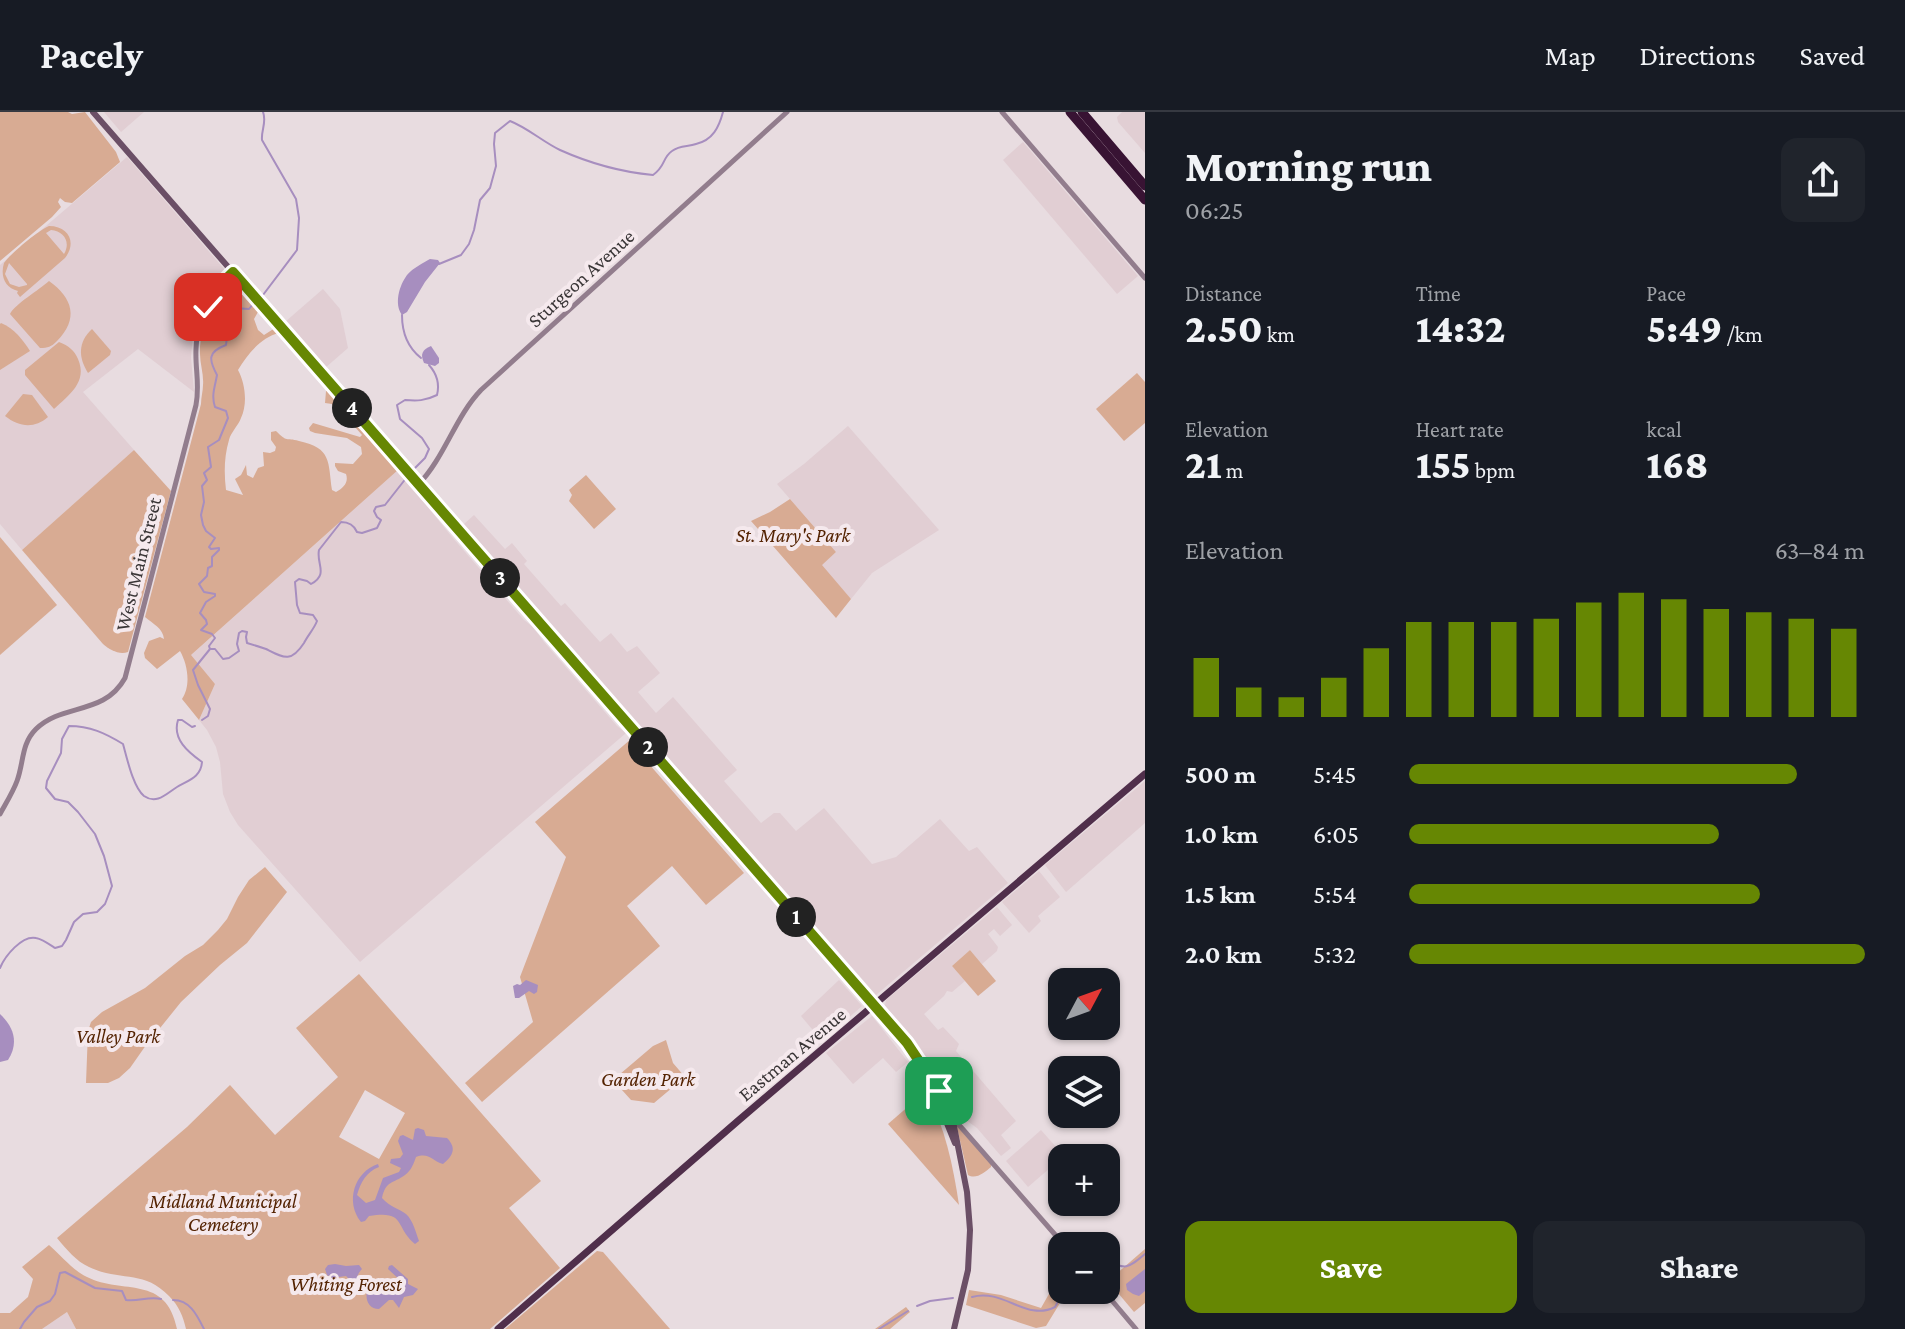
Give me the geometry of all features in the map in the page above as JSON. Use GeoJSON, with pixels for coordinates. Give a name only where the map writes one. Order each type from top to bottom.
{"type":"FeatureCollection","features":[{"type":"Feature","properties":{"kind":"highway"},"geometry":{"type":"LineString","coordinates":[[1070,112],[1145,200]]}},
{"type":"Feature","properties":{"kind":"highway"},"geometry":{"type":"LineString","coordinates":[[1082,112],[1145,186]]}},
{"type":"Feature","properties":{"kind":"highway"},"geometry":{"type":"LineString","coordinates":[[1092,138],[1145,209]]}},
{"type":"Feature","properties":{"kind":"main road"},"geometry":{"type":"LineString","coordinates":[[93,112],[907,1043],[948,1105],[967,1192],[970,1230],[968,1270],[954,1329]]}},
{"type":"Feature","properties":{"kind":"main road","name":"Eastman Avenue"},"geometry":{"type":"LineString","coordinates":[[498,1329],[1145,774]]}},
{"type":"Feature","properties":{"kind":"main road"},"geometry":{"type":"LineString","coordinates":[[927,1072],[958,1150]]}},
{"type":"Feature","properties":{"kind":"street","name":"Sturgeon Avenue"},"geometry":{"type":"LineString","coordinates":[[418,485],[429,473],[466,409],[481,390],[787,112]]}},
{"type":"Feature","properties":{"kind":"street"},"geometry":{"type":"LineString","coordinates":[[1002,112],[1145,278]]}},
{"type":"Feature","properties":{"kind":"street","name":"West Main Street"},"geometry":{"type":"LineString","coordinates":[[0,814],[18,779],[25,743],[33,731],[49,720],[102,702],[116,691],[125,678],[196,405],[199,388],[198,332],[214,293],[233,272]]}},
{"type":"Feature","properties":{"kind":"street"},"geometry":{"type":"LineString","coordinates":[[953,1118],[1053,1232]]}},
{"type":"Feature","properties":{"kind":"street"},"geometry":{"type":"LineString","coordinates":[[1115,1304],[1136,1329]]}},
{"type":"Feature","properties":{"kind":"shaded area"},"geometry":{"type":"Polygon","coordinates":[[[104,112],[144,112],[121,132],[104,112]]]}},
{"type":"Feature","properties":{"kind":"shaded area"},"geometry":{"type":"Polygon","coordinates":[[[1122,112],[1145,112],[1145,153],[1118,122],[1117,117],[1122,112]]]}},
{"type":"Feature","properties":{"kind":"shaded area"},"geometry":{"type":"Polygon","coordinates":[[[1023,142],[1138,276],[1117,294],[1003,160],[1023,142]]]}},
{"type":"Feature","properties":{"kind":"shaded area"},"geometry":{"type":"Polygon","coordinates":[[[127,157],[225,270],[211,289],[193,334],[194,392],[138,349],[83,392],[134,450],[22,550],[0,524],[0,265],[127,157]]]}},
{"type":"Feature","properties":{"kind":"shaded area"},"geometry":{"type":"Polygon","coordinates":[[[430,259],[440,263],[402,315],[398,300],[404,279],[430,259]]]}},
{"type":"Feature","properties":{"kind":"shaded area"},"geometry":{"type":"Polygon","coordinates":[[[323,289],[340,309],[348,348],[325,368],[285,322],[323,289]]]}},
{"type":"Feature","properties":{"kind":"shaded area"},"geometry":{"type":"Polygon","coordinates":[[[431,346],[439,358],[435,366],[424,363],[422,357],[431,346]]]}},
{"type":"Feature","properties":{"kind":"shaded area"},"geometry":{"type":"Polygon","coordinates":[[[848,426],[939,530],[872,573],[851,599],[821,565],[836,552],[777,484],[848,426]]]}},
{"type":"Feature","properties":{"kind":"shaded area"},"geometry":{"type":"Polygon","coordinates":[[[398,470],[452,537],[626,733],[360,962],[238,825],[230,812],[223,794],[216,747],[199,720],[215,684],[190,656],[398,470]]]}},
{"type":"Feature","properties":{"kind":"shaded area"},"geometry":{"type":"Polygon","coordinates":[[[474,515],[505,549],[512,543],[527,561],[524,564],[561,606],[565,603],[600,642],[611,633],[627,652],[637,646],[660,673],[638,692],[656,713],[673,697],[737,770],[724,781],[761,823],[774,813],[780,813],[796,831],[824,808],[872,864],[896,857],[940,819],[969,851],[977,847],[1008,883],[876,995],[464,524],[474,515]]]}},
{"type":"Feature","properties":{"kind":"shaded area"},"geometry":{"type":"Polygon","coordinates":[[[1145,781],[1145,823],[1066,892],[1045,865],[1145,781]]]}},
{"type":"Feature","properties":{"kind":"shaded area"},"geometry":{"type":"Polygon","coordinates":[[[1039,871],[1060,897],[1038,916],[1041,921],[1029,933],[1002,902],[1039,871]]]}},
{"type":"Feature","properties":{"kind":"shaded area"},"geometry":{"type":"Polygon","coordinates":[[[997,907],[1012,925],[1000,936],[994,929],[988,934],[998,947],[997,951],[982,964],[970,950],[952,966],[965,981],[952,992],[947,991],[924,1014],[938,1030],[943,1027],[959,1044],[956,1051],[1016,1121],[1001,1135],[1011,1148],[1001,1156],[977,1128],[962,1117],[915,1041],[885,1006],[886,1000],[997,907]]]}},
{"type":"Feature","properties":{"kind":"shaded area"},"geometry":{"type":"Polygon","coordinates":[[[526,980],[538,985],[537,992],[529,991],[515,998],[513,986],[526,980]]]}},
{"type":"Feature","properties":{"kind":"shaded area"},"geometry":{"type":"Polygon","coordinates":[[[839,980],[862,1006],[822,1041],[801,1016],[839,980]]]}},
{"type":"Feature","properties":{"kind":"shaded area"},"geometry":{"type":"Polygon","coordinates":[[[0,1014],[9,1024],[14,1041],[8,1060],[0,1062],[0,1014]]]}},
{"type":"Feature","properties":{"kind":"shaded area"},"geometry":{"type":"Polygon","coordinates":[[[872,1016],[908,1062],[896,1072],[883,1058],[853,1084],[826,1053],[872,1016]]]}},
{"type":"Feature","properties":{"kind":"shaded area"},"geometry":{"type":"Polygon","coordinates":[[[418,1128],[424,1130],[426,1136],[447,1138],[453,1149],[443,1164],[427,1156],[416,1157],[409,1171],[388,1185],[384,1192],[382,1198],[411,1220],[419,1241],[415,1244],[398,1221],[389,1215],[369,1216],[361,1222],[353,1197],[354,1188],[363,1174],[378,1164],[379,1167],[365,1178],[357,1195],[366,1203],[375,1200],[383,1178],[399,1172],[401,1168],[390,1163],[391,1159],[400,1158],[403,1154],[398,1141],[400,1136],[413,1140],[418,1128]]]}},
{"type":"Feature","properties":{"kind":"shaded area"},"geometry":{"type":"Polygon","coordinates":[[[1041,1130],[1053,1144],[1048,1144],[1048,1170],[1028,1187],[1006,1161],[1041,1130]]]}},
{"type":"Feature","properties":{"kind":"shaded area"},"geometry":{"type":"Polygon","coordinates":[[[335,1264],[359,1265],[362,1269],[355,1293],[350,1291],[346,1276],[332,1278],[327,1275],[325,1269],[335,1264]]]}},
{"type":"Feature","properties":{"kind":"shaded area"},"geometry":{"type":"Polygon","coordinates":[[[392,1265],[408,1279],[408,1284],[418,1289],[413,1295],[404,1297],[399,1308],[393,1300],[379,1309],[373,1307],[368,1303],[369,1289],[378,1292],[389,1285],[401,1286],[401,1281],[388,1269],[392,1265]]]}},
{"type":"Feature","properties":{"kind":"shaded area"},"geometry":{"type":"Polygon","coordinates":[[[1145,1269],[1145,1291],[1139,1296],[1133,1294],[1127,1290],[1126,1284],[1145,1269]]]}},
{"type":"Feature","properties":{"kind":"shaded area"},"geometry":{"type":"Polygon","coordinates":[[[67,1312],[76,1329],[42,1329],[67,1312]]]}},
{"type":"Feature","properties":{"kind":"green space"},"geometry":{"type":"Polygon","coordinates":[[[0,112],[85,112],[116,152],[120,162],[72,203],[60,198],[58,202],[61,207],[52,217],[0,261],[0,112]]]}},
{"type":"Feature","properties":{"kind":"green space"},"geometry":{"type":"Polygon","coordinates":[[[49,226],[66,232],[70,241],[69,252],[20,297],[18,291],[5,281],[4,263],[18,248],[49,226]],[[51,230],[46,233],[64,254],[67,245],[65,238],[60,232],[51,230]],[[9,263],[5,274],[10,284],[19,287],[27,285],[27,284],[9,263]]]}},
{"type":"Feature","properties":{"kind":"green space"},"geometry":{"type":"Polygon","coordinates":[[[49,281],[68,302],[70,317],[57,341],[49,347],[40,348],[10,314],[49,281]]]}},
{"type":"Feature","properties":{"kind":"green space"},"geometry":{"type":"Polygon","coordinates":[[[236,283],[258,309],[254,319],[258,330],[264,335],[275,328],[279,333],[260,343],[238,370],[245,400],[241,418],[227,446],[226,490],[243,495],[235,479],[246,465],[247,475],[253,478],[258,468],[264,466],[263,452],[275,451],[271,432],[276,431],[285,438],[310,444],[323,452],[329,464],[332,490],[336,492],[343,487],[346,474],[338,471],[335,463],[353,464],[362,454],[361,447],[347,438],[315,433],[309,428],[313,423],[360,437],[362,435],[348,419],[342,424],[332,404],[325,403],[326,391],[398,470],[191,655],[215,684],[199,720],[182,699],[187,688],[187,675],[180,651],[157,669],[145,658],[149,641],[160,637],[164,639],[160,629],[145,617],[201,404],[202,333],[222,297],[236,283]]]}},
{"type":"Feature","properties":{"kind":"green space"},"geometry":{"type":"Polygon","coordinates":[[[0,324],[14,331],[30,351],[0,370],[0,324]]]}},
{"type":"Feature","properties":{"kind":"green space"},"geometry":{"type":"Polygon","coordinates":[[[92,329],[111,351],[88,373],[81,350],[84,339],[92,329]]]}},
{"type":"Feature","properties":{"kind":"green space"},"geometry":{"type":"Polygon","coordinates":[[[59,342],[75,353],[81,375],[75,387],[54,409],[25,375],[25,370],[59,342]]]}},
{"type":"Feature","properties":{"kind":"green space"},"geometry":{"type":"Polygon","coordinates":[[[1137,373],[1145,382],[1145,423],[1124,441],[1096,409],[1137,373]]]}},
{"type":"Feature","properties":{"kind":"green space"},"geometry":{"type":"Polygon","coordinates":[[[23,394],[32,395],[48,417],[26,425],[5,416],[23,394]]]}},
{"type":"Feature","properties":{"kind":"green space"},"geometry":{"type":"Polygon","coordinates":[[[134,450],[171,491],[128,652],[121,653],[103,644],[22,550],[134,450]]]}},
{"type":"Feature","properties":{"kind":"green space"},"geometry":{"type":"Polygon","coordinates":[[[586,475],[616,509],[594,529],[569,501],[572,495],[569,490],[586,475]]]}},
{"type":"Feature","properties":{"kind":"green space","name":"St. Mary's Park"},"geometry":{"type":"Polygon","coordinates":[[[790,499],[836,552],[822,565],[851,599],[836,618],[751,521],[790,499]]]}},
{"type":"Feature","properties":{"kind":"green space"},"geometry":{"type":"Polygon","coordinates":[[[0,537],[57,605],[0,655],[0,537]]]}},
{"type":"Feature","properties":{"kind":"green space"},"geometry":{"type":"Polygon","coordinates":[[[631,739],[642,756],[744,873],[706,905],[672,866],[627,906],[660,946],[482,1102],[465,1083],[533,1022],[520,977],[566,857],[535,822],[631,739]]]}},
{"type":"Feature","properties":{"kind":"green space","name":"Valley Park"},"geometry":{"type":"Polygon","coordinates":[[[265,867],[287,892],[247,943],[181,1002],[119,1078],[108,1083],[86,1083],[91,1022],[102,1012],[145,988],[203,945],[227,919],[249,880],[265,867]]]}},
{"type":"Feature","properties":{"kind":"green space"},"geometry":{"type":"Polygon","coordinates":[[[970,950],[996,981],[978,996],[952,966],[970,950]]]}},
{"type":"Feature","properties":{"kind":"green space"},"geometry":{"type":"Polygon","coordinates":[[[359,974],[541,1181],[509,1208],[560,1268],[490,1329],[186,1329],[178,1307],[159,1288],[140,1279],[89,1267],[57,1238],[187,1127],[230,1085],[275,1135],[338,1077],[296,1028],[359,974]],[[365,1090],[339,1137],[379,1159],[405,1113],[365,1090]]]}},
{"type":"Feature","properties":{"kind":"green space","name":"Garden Park"},"geometry":{"type":"Polygon","coordinates":[[[666,1040],[673,1063],[685,1077],[654,1103],[631,1100],[613,1080],[653,1046],[666,1040]]]}},
{"type":"Feature","properties":{"kind":"green space"},"geometry":{"type":"Polygon","coordinates":[[[926,1091],[947,1146],[959,1205],[888,1124],[926,1091]]]}},
{"type":"Feature","properties":{"kind":"green space"},"geometry":{"type":"Polygon","coordinates":[[[956,1123],[991,1164],[980,1175],[968,1175],[956,1123]]]}},
{"type":"Feature","properties":{"kind":"green space"},"geometry":{"type":"Polygon","coordinates":[[[49,1245],[87,1277],[153,1293],[163,1300],[171,1312],[177,1329],[76,1329],[67,1312],[42,1329],[0,1329],[0,1313],[10,1313],[28,1297],[33,1279],[22,1267],[49,1245]]]}},
{"type":"Feature","properties":{"kind":"green space"},"geometry":{"type":"Polygon","coordinates":[[[1145,1249],[1145,1303],[1134,1312],[1120,1295],[1120,1271],[1145,1249]]]}},
{"type":"Feature","properties":{"kind":"green space"},"geometry":{"type":"Polygon","coordinates":[[[597,1251],[603,1252],[670,1329],[505,1329],[597,1251]]]}},
{"type":"Feature","properties":{"kind":"green space"},"geometry":{"type":"Polygon","coordinates":[[[969,1290],[1001,1295],[1041,1308],[1048,1296],[1048,1304],[1059,1304],[1046,1326],[1036,1328],[966,1305],[969,1290]]]}},
{"type":"Feature","properties":{"kind":"green space"},"geometry":{"type":"Polygon","coordinates":[[[906,1307],[910,1312],[890,1329],[875,1329],[906,1307]]]}},
{"type":"Feature","properties":{"kind":"waterway"},"geometry":{"type":"LineString","coordinates":[[263,112],[262,140],[296,199],[299,218],[297,250],[263,295]]}},
{"type":"Feature","properties":{"kind":"waterway"},"geometry":{"type":"LineString","coordinates":[[439,264],[461,255],[469,244],[480,200],[490,188],[496,166],[495,133],[510,121],[554,147],[582,159],[653,175],[672,151],[711,136],[723,112]]}},
{"type":"Feature","properties":{"kind":"waterway"},"geometry":{"type":"LineString","coordinates":[[210,649],[215,638],[201,630],[207,624],[200,613],[215,594],[204,592],[199,584],[207,576],[212,557],[219,548],[209,547],[215,538],[203,525],[202,486],[207,480],[204,473],[211,467],[208,447],[219,440],[228,418],[226,411],[215,407],[213,395],[217,375],[211,357],[226,345],[231,333],[223,326],[231,322],[226,315],[227,310],[249,309],[253,304]]}},
{"type":"Feature","properties":{"kind":"waterway"},"geometry":{"type":"LineString","coordinates":[[402,315],[406,339],[421,358]]}},
{"type":"Feature","properties":{"kind":"waterway"},"geometry":{"type":"LineString","coordinates":[[411,472],[429,449],[422,438],[400,419],[397,405],[405,400],[421,400],[437,395],[437,379],[429,365]]}},
{"type":"Feature","properties":{"kind":"waterway"},"geometry":{"type":"LineString","coordinates":[[202,720],[208,716],[210,709],[193,670],[210,649],[215,649],[223,659],[229,658],[239,651],[237,644],[242,631],[247,632],[247,643],[287,657],[295,654],[317,621],[313,615],[300,613],[295,582],[299,579],[311,584],[316,580],[321,573],[319,550],[341,522],[351,524],[362,533],[377,528],[381,520],[374,511],[376,507],[385,505],[407,477]]}},
{"type":"Feature","properties":{"kind":"waterway"},"geometry":{"type":"LineString","coordinates":[[0,968],[10,952],[25,940],[36,938],[55,948],[62,946],[74,922],[83,914],[97,912],[105,904],[112,886],[95,834],[68,802],[55,799],[46,788],[69,726],[97,731],[123,744],[140,792],[153,799],[194,778],[199,771],[202,762],[187,749],[177,733],[178,720],[195,726]]}},
{"type":"Feature","properties":{"kind":"waterway"},"geometry":{"type":"LineString","coordinates":[[1120,1266],[1127,1266],[1145,1254]]}},
{"type":"Feature","properties":{"kind":"waterway"},"geometry":{"type":"LineString","coordinates":[[20,1329],[37,1307],[50,1301],[60,1273],[65,1272],[95,1288],[122,1291],[126,1300],[161,1299]]}},
{"type":"Feature","properties":{"kind":"waterway"},"geometry":{"type":"LineString","coordinates":[[972,1297],[984,1295],[1044,1311],[1057,1304]]}},
{"type":"Feature","properties":{"kind":"waterway"},"geometry":{"type":"LineString","coordinates":[[917,1306],[953,1298]]}},
{"type":"Feature","properties":{"kind":"waterway"},"geometry":{"type":"LineString","coordinates":[[173,1300],[188,1305],[204,1329]]}},
{"type":"Feature","properties":{"kind":"waterway"},"geometry":{"type":"LineString","coordinates":[[879,1329],[908,1311]]}},
{"type":"Feature","properties":{"kind":"route"},"geometry":{"type":"LineString","coordinates":[[208,307],[217,288],[233,272],[907,1043],[939,1091]]}},
{"type":"Feature","properties":{"kind":"park label","name":"Midland Municipal Cemetery"},"geometry":{"type":"Point","coordinates":[223,1212]}},
{"type":"Feature","properties":{"kind":"park label","name":"Whiting Forest"},"geometry":{"type":"Point","coordinates":[346,1284]}}]}
